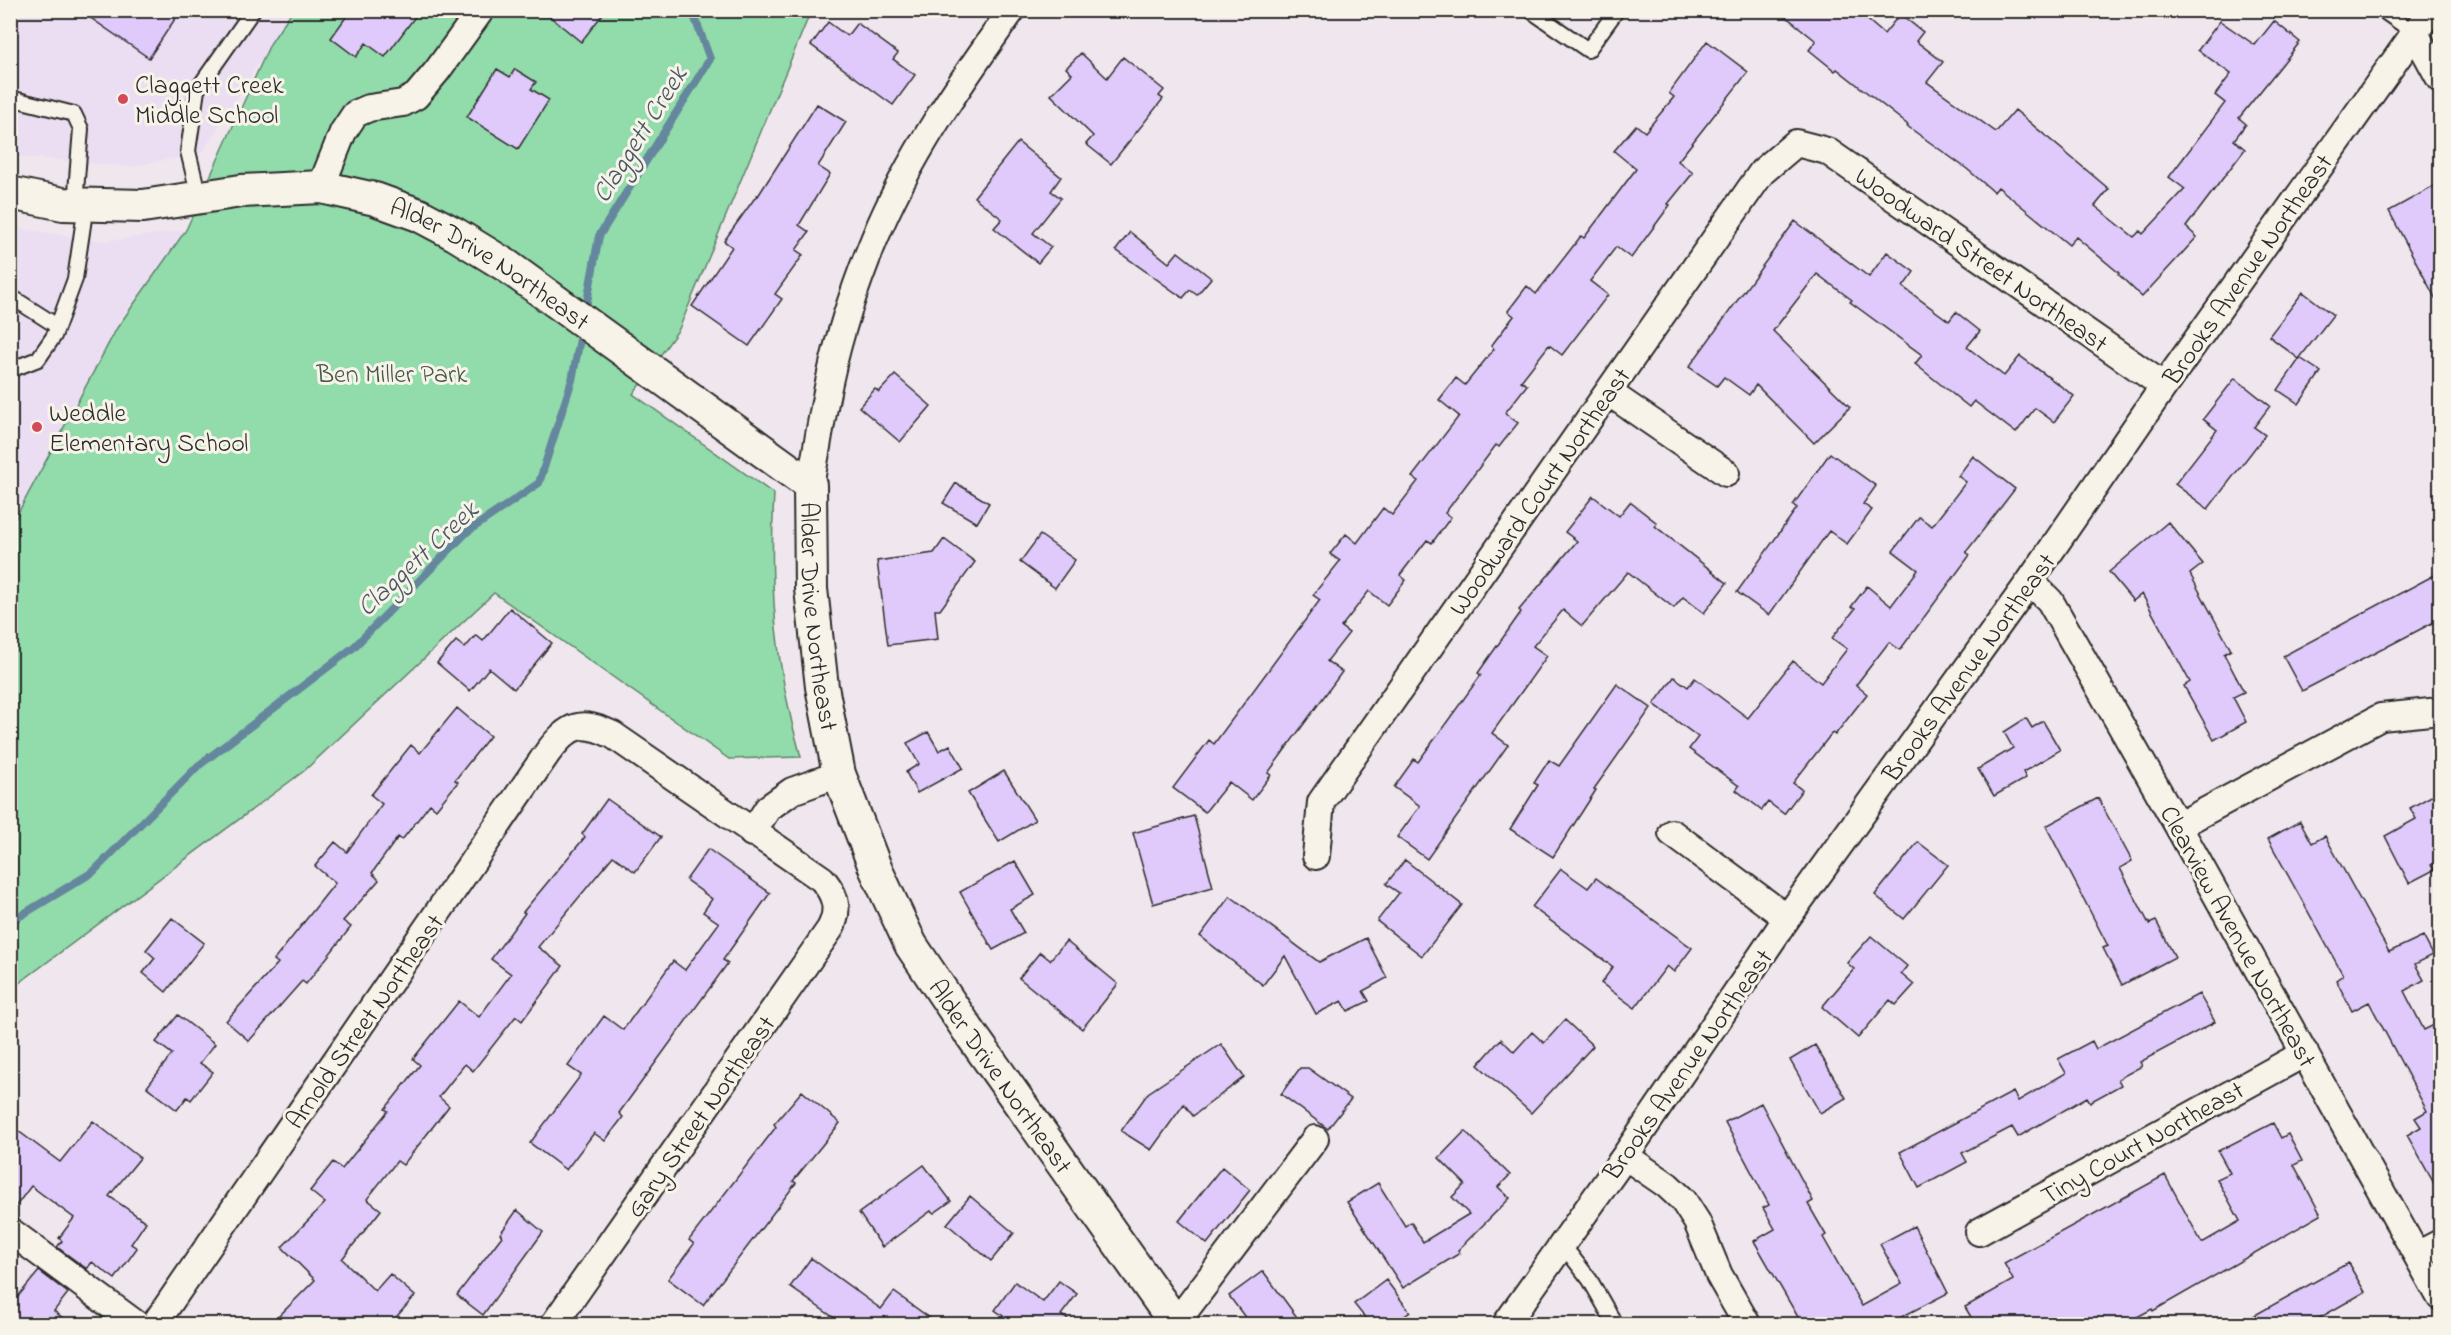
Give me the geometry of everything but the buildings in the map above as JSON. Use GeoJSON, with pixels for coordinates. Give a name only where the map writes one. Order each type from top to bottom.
{"type":"FeatureCollection","features":[{"type":"Feature","properties":{"kind":"street"},"geometry":{"type":"LineString","coordinates":[[321,187],[343,132],[355,114],[369,108],[403,103],[416,96],[481,10]]}},
{"type":"Feature","properties":{"kind":"street"},"geometry":{"type":"LineString","coordinates":[[810,485],[830,377],[852,302],[875,239],[893,200],[932,128],[1012,10]]}},
{"type":"Feature","properties":{"kind":"street","name":"Brooks Avenue Northeast"},"geometry":{"type":"LineString","coordinates":[[1506,1324],[1625,1156],[1787,918],[2030,581],[2164,386],[2432,10]]}},
{"type":"Feature","properties":{"kind":"street"},"geometry":{"type":"LineString","coordinates":[[2415,33],[2440,79]]}},
{"type":"Feature","properties":{"kind":"street","name":"Woodward Street Northeast"},"geometry":{"type":"LineString","coordinates":[[1796,143],[1827,151],[2164,386]]}},
{"type":"Feature","properties":{"kind":"street","name":"Woodward Court Northeast"},"geometry":{"type":"LineString","coordinates":[[1316,856],[1322,802],[1762,172],[1796,143]]}},
{"type":"Feature","properties":{"kind":"street","name":"Alder Drive Northeast"},"geometry":{"type":"LineString","coordinates":[[10,193],[63,204],[143,206],[241,191],[321,187],[375,199],[419,215],[507,266],[810,485],[811,589],[822,687],[839,774],[876,870],[911,945],[968,1030],[1176,1324]]}},
{"type":"Feature","properties":{"kind":"street"},"geometry":{"type":"LineString","coordinates":[[1608,392],[1726,473]]}},
{"type":"Feature","properties":{"kind":"street","name":"Clearview Avenue Northeast"},"geometry":{"type":"LineString","coordinates":[[2030,581],[2050,601],[2440,1297]]}},
{"type":"Feature","properties":{"kind":"street"},"geometry":{"type":"LineString","coordinates":[[2178,826],[2381,717],[2440,711]]}},
{"type":"Feature","properties":{"kind":"street","name":"Arnold Street Northeast"},"geometry":{"type":"LineString","coordinates":[[155,1324],[562,734],[580,726],[596,726],[613,735],[752,833]]}},
{"type":"Feature","properties":{"kind":"street"},"geometry":{"type":"LineString","coordinates":[[752,833],[768,808],[792,791],[839,774]]}},
{"type":"Feature","properties":{"kind":"street","name":"Gary Street Northeast"},"geometry":{"type":"LineString","coordinates":[[554,1324],[835,920],[837,903],[832,890],[822,879],[752,833]]}},
{"type":"Feature","properties":{"kind":"street"},"geometry":{"type":"LineString","coordinates":[[1672,833],[1787,918]]}},
{"type":"Feature","properties":{"kind":"street","name":"Tiny Court Northeast"},"geometry":{"type":"LineString","coordinates":[[1979,1232],[2305,1053]]}},
{"type":"Feature","properties":{"kind":"street"},"geometry":{"type":"LineString","coordinates":[[1176,1324],[1315,1139]]}},
{"type":"Feature","properties":{"kind":"street"},"geometry":{"type":"LineString","coordinates":[[1625,1156],[1667,1185],[1683,1200],[1697,1222],[1719,1275],[1747,1324]]}},
{"type":"Feature","properties":{"kind":"street"},"geometry":{"type":"LineString","coordinates":[[10,1231],[136,1324]]}},
{"type":"Feature","properties":{"kind":"street"},"geometry":{"type":"LineString","coordinates":[[2418,1255],[2440,1243]]}},
{"type":"Feature","properties":{"kind":"lane"},"geometry":{"type":"LineString","coordinates":[[199,197],[188,151],[197,90],[253,10]]}},
{"type":"Feature","properties":{"kind":"lane"},"geometry":{"type":"LineString","coordinates":[[1530,10],[1588,50],[1617,10]]}},
{"type":"Feature","properties":{"kind":"lane"},"geometry":{"type":"LineString","coordinates":[[2382,10],[2415,33]]}},
{"type":"Feature","properties":{"kind":"lane"},"geometry":{"type":"LineString","coordinates":[[10,98],[74,114],[81,129],[81,205],[75,279],[54,336],[38,359],[10,370]]}},
{"type":"Feature","properties":{"kind":"lane"},"geometry":{"type":"LineString","coordinates":[[10,296],[57,326]]}},
{"type":"Feature","properties":{"kind":"lane"},"geometry":{"type":"LineString","coordinates":[[1562,1244],[1590,1280],[1615,1324]]}},
{"type":"Feature","properties":{"kind":"shaded area","name":"Claggett Creek Middle School"},"geometry":{"type":"Polygon","coordinates":[[[10,11],[292,11],[202,153],[130,167],[11,156],[10,11]]]}},
{"type":"Feature","properties":{"kind":"shaded area","name":"Weddle Elementary School"},"geometry":{"type":"Polygon","coordinates":[[[11,227],[104,241],[186,230],[117,328],[11,526],[11,227]]]}},
{"type":"Feature","properties":{"kind":"green space","name":"Ben Miller Park"},"geometry":{"type":"Polygon","coordinates":[[[292,11],[811,11],[679,329],[633,394],[774,494],[772,561],[776,627],[785,691],[801,757],[729,759],[494,593],[304,771],[11,989],[11,526],[117,328],[186,230],[270,44],[292,11]]]}},
{"type":"Feature","properties":{"kind":"waterway","name":"Claggett Creek"},"geometry":{"type":"LineString","coordinates":[[585,313],[599,236],[710,59],[692,10]]}},
{"type":"Feature","properties":{"kind":"waterway","name":"Claggett Creek"},"geometry":{"type":"LineString","coordinates":[[10,922],[93,872],[198,766],[354,647],[467,532],[539,483],[572,380],[582,329]]}},
{"type":"Feature","properties":{"kind":"place","name":"Claggett Creek Middle School"},"geometry":{"type":"Point","coordinates":[123,99]}},
{"type":"Feature","properties":{"kind":"place","name":"Weddle Elementary School"},"geometry":{"type":"Point","coordinates":[37,427]}}]}
